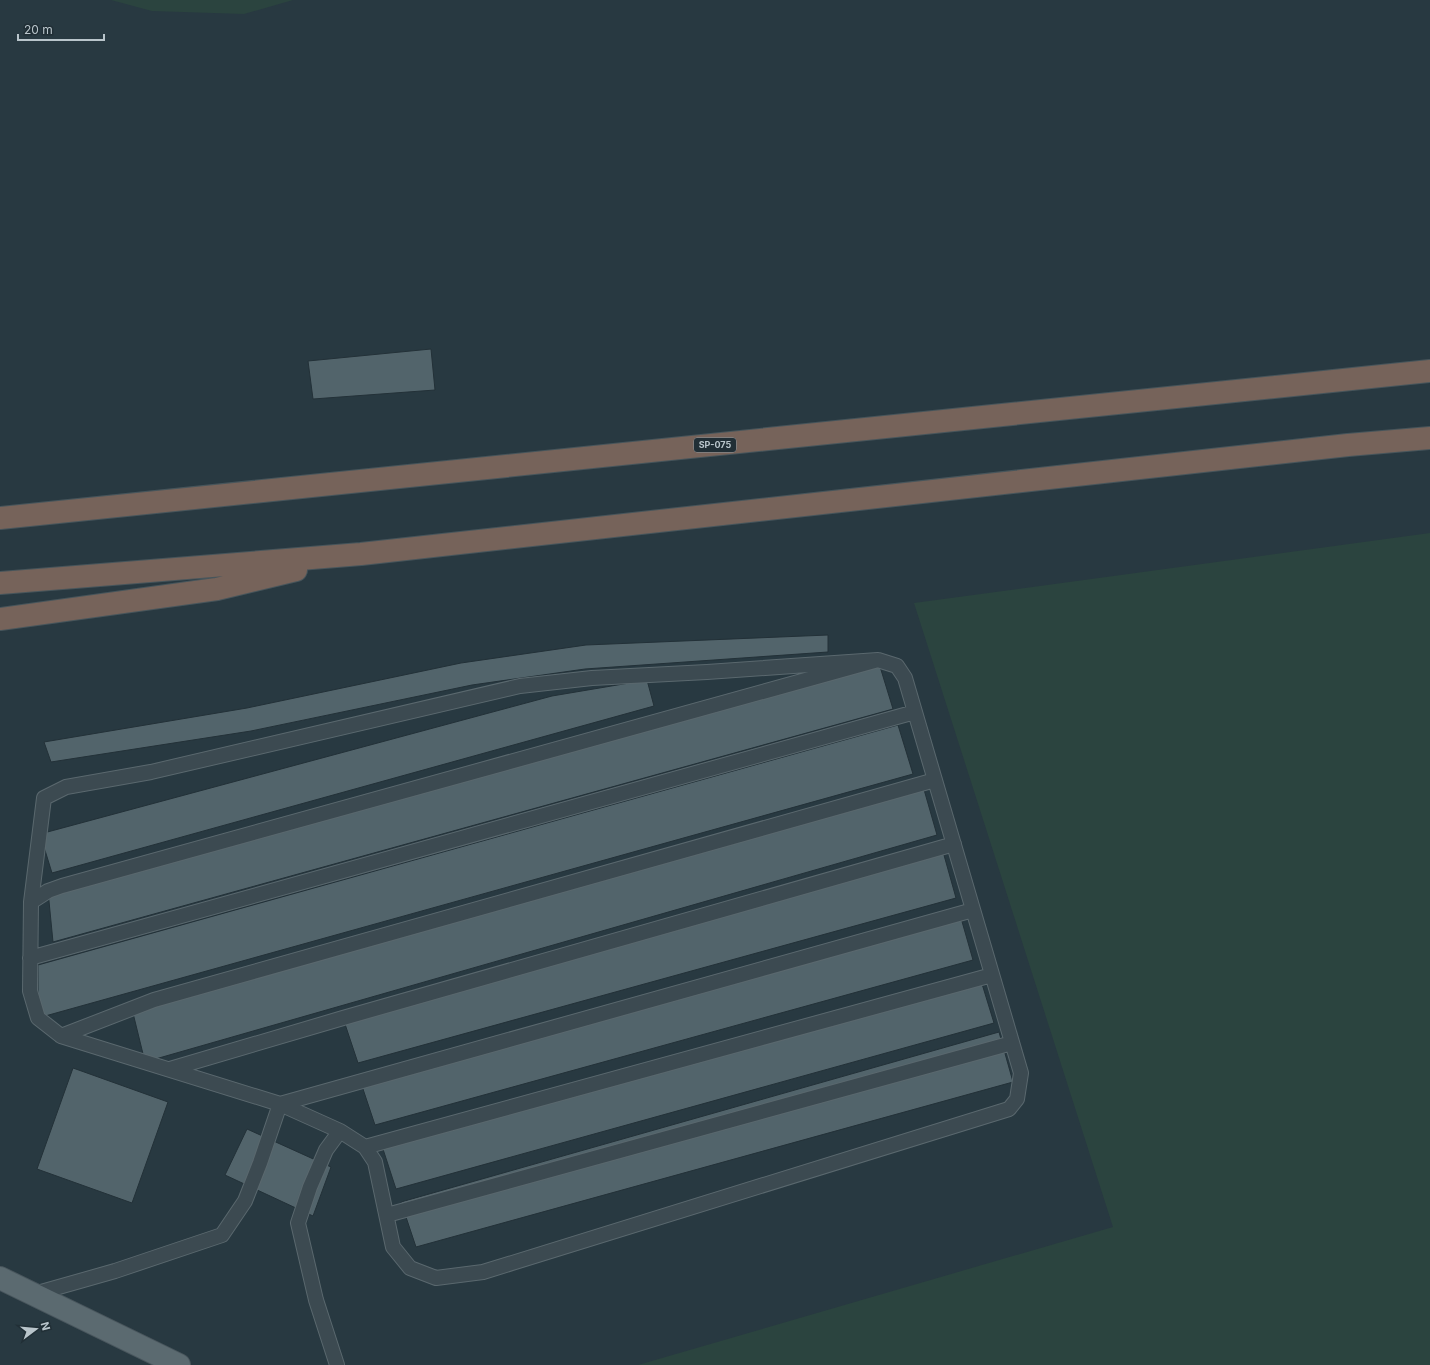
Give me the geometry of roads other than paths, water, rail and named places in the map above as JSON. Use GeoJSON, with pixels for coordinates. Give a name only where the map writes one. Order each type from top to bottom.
{"type":"FeatureCollection","features":[{"type":"Feature","properties":{"kind":"highway","name":"SP-075"},"geometry":{"type":"LineString","coordinates":[[0,518],[1430,371]]}},
{"type":"Feature","properties":{"kind":"highway"},"geometry":{"type":"LineString","coordinates":[[0,583],[361,554],[1332,447],[1430,438]]}},
{"type":"Feature","properties":{"kind":"highway"},"geometry":{"type":"LineString","coordinates":[[0,620],[217,589],[361,554]]}},
{"type":"Feature","properties":{"kind":"main road"},"geometry":{"type":"LineString","coordinates":[[0,1278],[179,1365]]}},
{"type":"Feature","properties":{"kind":"lane"},"geometry":{"type":"LineString","coordinates":[[31,902],[48,891],[62,886],[878,660]]}},
{"type":"Feature","properties":{"kind":"lane"},"geometry":{"type":"LineString","coordinates":[[878,660],[897,666],[905,678],[915,712],[1021,1073],[1017,1099],[1009,1109],[483,1272],[436,1278],[410,1268],[393,1248],[375,1162],[365,1147],[340,1131],[280,1104],[61,1036],[38,1018],[30,991],[31,902],[44,798],[66,787],[151,772],[520,686],[592,678],[707,672],[878,660]]}},
{"type":"Feature","properties":{"kind":"lane"},"geometry":{"type":"LineString","coordinates":[[30,958],[915,712]]}},
{"type":"Feature","properties":{"kind":"lane"},"geometry":{"type":"LineString","coordinates":[[61,1036],[154,1000],[935,780]]}},
{"type":"Feature","properties":{"kind":"lane"},"geometry":{"type":"LineString","coordinates":[[170,1069],[350,1016],[954,844]]}},
{"type":"Feature","properties":{"kind":"lane"},"geometry":{"type":"LineString","coordinates":[[280,1104],[973,910]]}},
{"type":"Feature","properties":{"kind":"lane"},"geometry":{"type":"LineString","coordinates":[[365,1147],[992,975]]}},
{"type":"Feature","properties":{"kind":"lane"},"geometry":{"type":"LineString","coordinates":[[387,1215],[1012,1043]]}},
{"type":"Feature","properties":{"kind":"lane"},"geometry":{"type":"LineString","coordinates":[[34,1294],[115,1271],[222,1235],[245,1201],[280,1104]]}},
{"type":"Feature","properties":{"kind":"lane"},"geometry":{"type":"LineString","coordinates":[[337,1365],[316,1300],[298,1223],[310,1187],[326,1150],[340,1131]]}}]}
